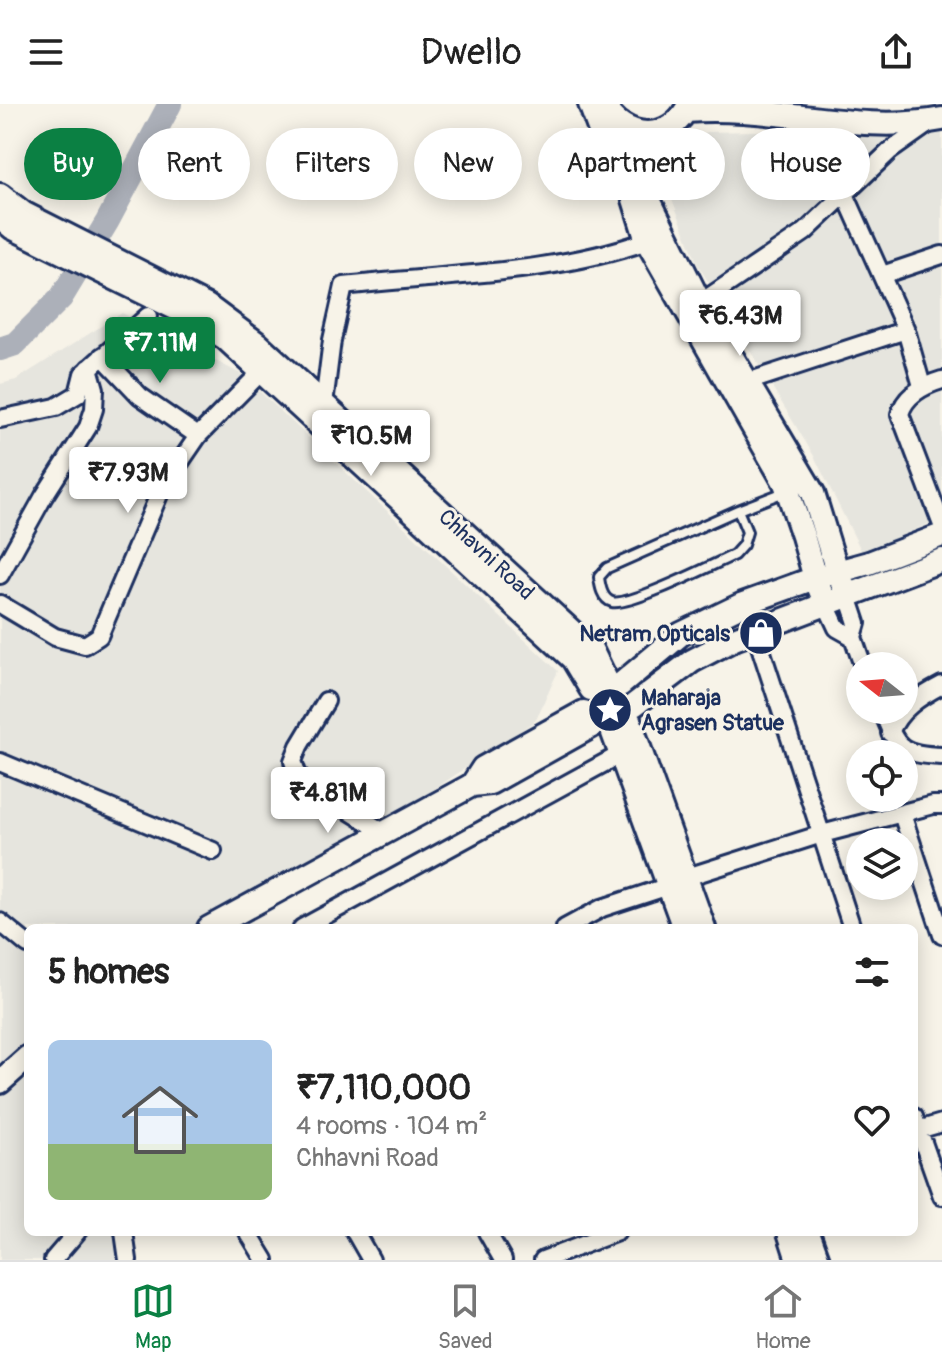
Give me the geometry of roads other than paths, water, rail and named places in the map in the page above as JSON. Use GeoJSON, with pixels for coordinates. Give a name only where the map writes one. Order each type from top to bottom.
{"type":"FeatureCollection","features":[{"type":"Feature","properties":{"kind":"main road"},"geometry":{"type":"LineString","coordinates":[[590,104],[599,128]]}},
{"type":"Feature","properties":{"kind":"main road"},"geometry":{"type":"LineString","coordinates":[[604,104],[609,114],[628,128]]}},
{"type":"Feature","properties":{"kind":"main road"},"geometry":{"type":"LineString","coordinates":[[665,128],[678,121],[687,107],[881,124],[912,125],[937,120]]}},
{"type":"Feature","properties":{"kind":"main road","name":"Chhavni Road"},"geometry":{"type":"LineString","coordinates":[[0,195],[12,219],[180,301],[207,306],[573,659],[606,685]]}},
{"type":"Feature","properties":{"kind":"main road"},"geometry":{"type":"LineString","coordinates":[[634,200],[647,241],[788,491],[825,602]]}},
{"type":"Feature","properties":{"kind":"main road"},"geometry":{"type":"LineString","coordinates":[[650,200],[700,303],[813,493],[848,596]]}},
{"type":"Feature","properties":{"kind":"main road","name":"Chhavni Road"},"geometry":{"type":"LineString","coordinates":[[268,365],[324,404],[591,649],[606,685]]}},
{"type":"Feature","properties":{"kind":"main road"},"geometry":{"type":"LineString","coordinates":[[702,924],[678,881],[612,725],[586,696],[681,634],[743,604],[815,578],[869,563],[942,535]]}},
{"type":"Feature","properties":{"kind":"main road"},"geometry":{"type":"LineString","coordinates":[[216,924],[472,785],[490,783],[612,725],[692,661],[825,602],[942,560]]}},
{"type":"Feature","properties":{"kind":"main road"},"geometry":{"type":"LineString","coordinates":[[606,685],[627,690],[612,725],[678,881],[683,924]]}},
{"type":"Feature","properties":{"kind":"main road"},"geometry":{"type":"LineString","coordinates":[[0,1082],[24,1061]]}},
{"type":"Feature","properties":{"kind":"main road"},"geometry":{"type":"LineString","coordinates":[[790,1236],[798,1260]]}},
{"type":"Feature","properties":{"kind":"main road"},"geometry":{"type":"LineString","coordinates":[[809,1236],[818,1260]]}},
{"type":"Feature","properties":{"kind":"street"},"geometry":{"type":"LineString","coordinates":[[870,170],[890,151],[937,120]]}},
{"type":"Feature","properties":{"kind":"street"},"geometry":{"type":"LineString","coordinates":[[700,303],[805,232],[839,200]]}},
{"type":"Feature","properties":{"kind":"street"},"geometry":{"type":"LineString","coordinates":[[848,200],[906,330],[922,386]]}},
{"type":"Feature","properties":{"kind":"street"},"geometry":{"type":"LineString","coordinates":[[324,404],[332,340],[344,286],[539,268],[610,254],[647,241]]}},
{"type":"Feature","properties":{"kind":"street"},"geometry":{"type":"LineString","coordinates":[[882,275],[942,255]]}},
{"type":"Feature","properties":{"kind":"street"},"geometry":{"type":"LineString","coordinates":[[0,419],[56,407],[78,394],[83,374],[148,316]]}},
{"type":"Feature","properties":{"kind":"street"},"geometry":{"type":"LineString","coordinates":[[747,382],[906,330]]}},
{"type":"Feature","properties":{"kind":"street"},"geometry":{"type":"LineString","coordinates":[[102,356],[140,396],[198,436]]}},
{"type":"Feature","properties":{"kind":"street"},"geometry":{"type":"LineString","coordinates":[[0,604],[55,637],[85,645],[99,636],[161,490],[198,436],[268,365]]}},
{"type":"Feature","properties":{"kind":"street"},"geometry":{"type":"LineString","coordinates":[[0,575],[44,496],[88,427],[94,409],[95,389],[89,368]]}},
{"type":"Feature","properties":{"kind":"street"},"geometry":{"type":"LineString","coordinates":[[942,380],[922,386],[901,407],[900,414],[942,525]]}},
{"type":"Feature","properties":{"kind":"street"},"geometry":{"type":"LineString","coordinates":[[848,596],[857,623],[853,637],[858,652]]}},
{"type":"Feature","properties":{"kind":"street"},"geometry":{"type":"LineString","coordinates":[[825,602],[837,628],[853,637]]}},
{"type":"Feature","properties":{"kind":"street"},"geometry":{"type":"LineString","coordinates":[[755,631],[851,924]]}},
{"type":"Feature","properties":{"kind":"street"},"geometry":{"type":"LineString","coordinates":[[890,733],[894,722],[907,708],[942,685]]}},
{"type":"Feature","properties":{"kind":"street"},"geometry":{"type":"LineString","coordinates":[[326,701],[299,746],[293,761],[297,773],[305,783],[383,832]]}},
{"type":"Feature","properties":{"kind":"street"},"geometry":{"type":"LineString","coordinates":[[887,724],[894,741],[906,750],[942,756]]}},
{"type":"Feature","properties":{"kind":"street"},"geometry":{"type":"LineString","coordinates":[[308,924],[612,725]]}},
{"type":"Feature","properties":{"kind":"street"},"geometry":{"type":"LineString","coordinates":[[0,762],[213,851]]}},
{"type":"Feature","properties":{"kind":"street"},"geometry":{"type":"LineString","coordinates":[[572,924],[602,908],[822,834],[942,805]]}},
{"type":"Feature","properties":{"kind":"street"},"geometry":{"type":"LineString","coordinates":[[902,814],[942,935]]}},
{"type":"Feature","properties":{"kind":"street"},"geometry":{"type":"LineString","coordinates":[[0,922],[24,942]]}},
{"type":"Feature","properties":{"kind":"street"},"geometry":{"type":"LineString","coordinates":[[918,1124],[942,1123]]}},
{"type":"Feature","properties":{"kind":"street"},"geometry":{"type":"LineString","coordinates":[[918,1130],[942,1196]]}},
{"type":"Feature","properties":{"kind":"street"},"geometry":{"type":"LineString","coordinates":[[53,1260],[74,1236]]}},
{"type":"Feature","properties":{"kind":"street"},"geometry":{"type":"LineString","coordinates":[[125,1236],[128,1260]]}},
{"type":"Feature","properties":{"kind":"street"},"geometry":{"type":"LineString","coordinates":[[250,1236],[265,1260]]}},
{"type":"Feature","properties":{"kind":"street"},"geometry":{"type":"LineString","coordinates":[[357,1236],[371,1260]]}},
{"type":"Feature","properties":{"kind":"street"},"geometry":{"type":"LineString","coordinates":[[489,1236],[503,1260]]}},
{"type":"Feature","properties":{"kind":"street"},"geometry":{"type":"LineString","coordinates":[[543,1260],[606,1236]]}},
{"type":"Feature","properties":{"kind":"lane"},"geometry":{"type":"LineString","coordinates":[[738,510],[747,532],[743,545],[734,555],[643,596],[618,603],[609,602],[604,597],[599,577],[607,568],[738,510],[788,491]]}},
{"type":"Feature","properties":{"kind":"waterway"},"geometry":{"type":"LineString","coordinates":[[0,349],[15,344],[61,298],[107,222],[170,104]]}},
{"type":"Feature","properties":{"kind":"place","name":"Netram Opticals"},"geometry":{"type":"Point","coordinates":[761,633]}},
{"type":"Feature","properties":{"kind":"place","name":"Maharaja Agrasen Statue"},"geometry":{"type":"Point","coordinates":[610,710]}}]}
